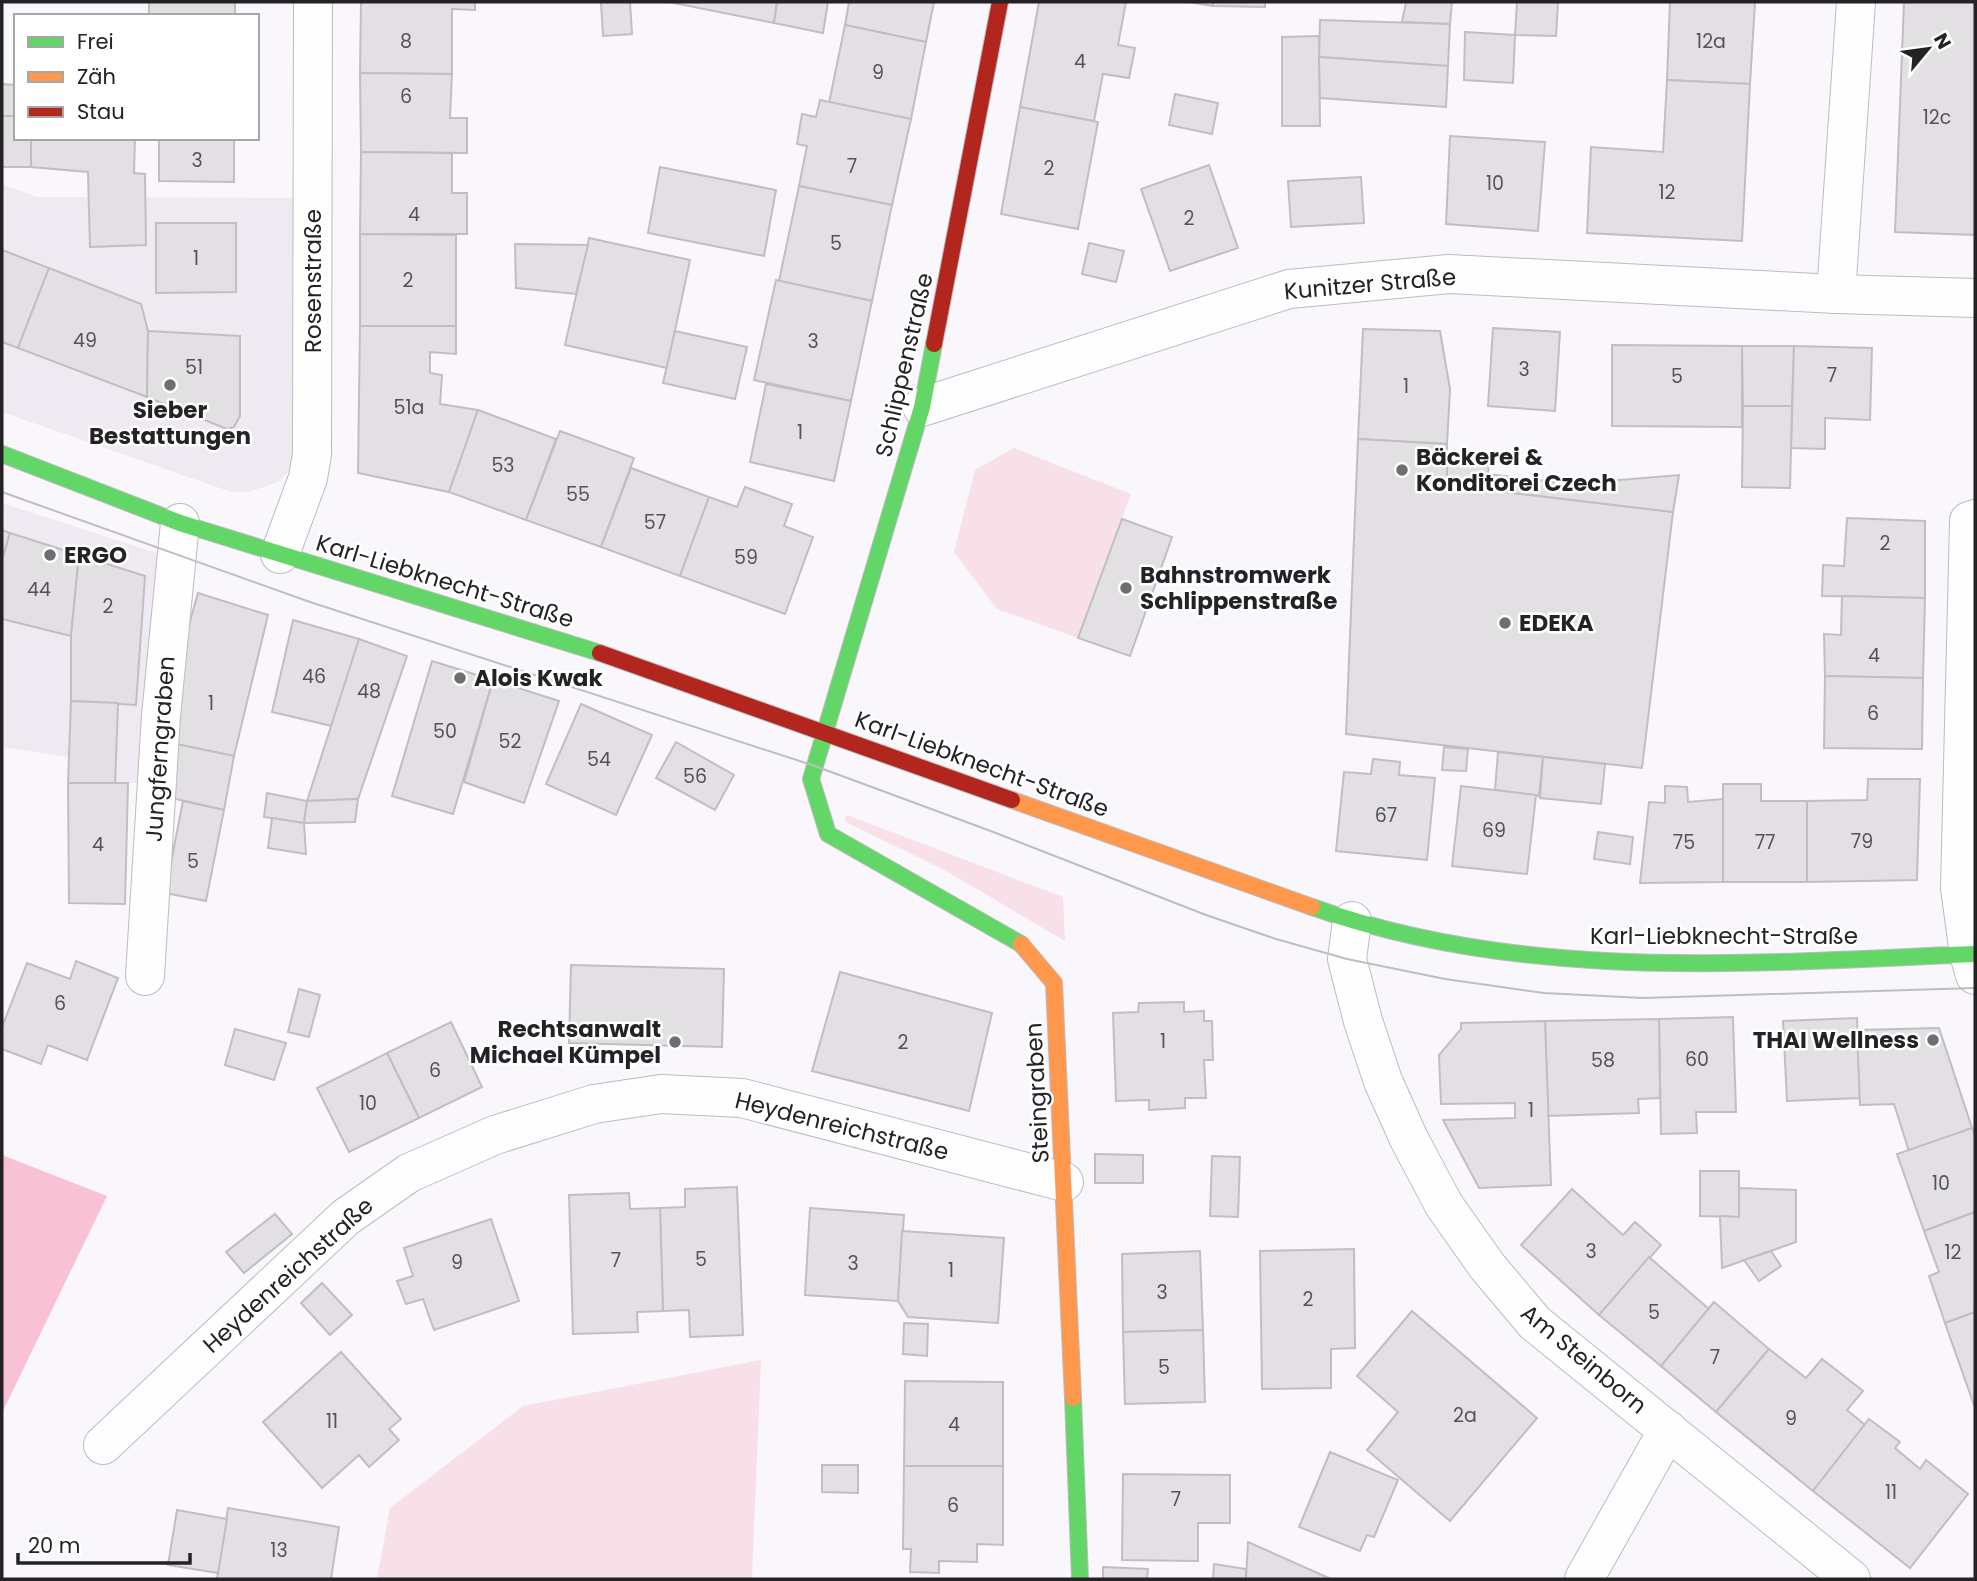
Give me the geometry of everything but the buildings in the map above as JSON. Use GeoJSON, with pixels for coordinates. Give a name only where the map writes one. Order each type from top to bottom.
{"type":"FeatureCollection","features":[{"type":"Feature","properties":{"kind":"street","name":"Rosenstraße"},"geometry":{"type":"LineString","coordinates":[[280,554],[308,478],[312,454],[313,2]]}},
{"type":"Feature","properties":{"kind":"street","name":"Schlippenstraße"},"geometry":{"type":"LineString","coordinates":[[825,733],[922,407],[1000,2]]}},
{"type":"Feature","properties":{"kind":"street"},"geometry":{"type":"LineString","coordinates":[[1836,294],[1856,2]]}},
{"type":"Feature","properties":{"kind":"street","name":"Kunitzer Straße"},"geometry":{"type":"LineString","coordinates":[[922,407],[1289,289],[1449,274],[1836,294],[1975,298]]}},
{"type":"Feature","properties":{"kind":"street","name":"Karl-Liebknecht-Straße"},"geometry":{"type":"LineString","coordinates":[[2,454],[180,523],[573,643],[1352,921],[1511,953],[1586,961],[1973,961]]}},
{"type":"Feature","properties":{"kind":"street"},"geometry":{"type":"LineString","coordinates":[[1972,520],[1959,888],[1973,961]]}},
{"type":"Feature","properties":{"kind":"street","name":"Jungferngraben"},"geometry":{"type":"LineString","coordinates":[[145,976],[161,716],[180,523]]}},
{"type":"Feature","properties":{"kind":"street","name":"Steingraben"},"geometry":{"type":"LineString","coordinates":[[825,733],[811,779],[828,834],[1021,944],[1054,983],[1080,1579]]}},
{"type":"Feature","properties":{"kind":"street","name":"Am Steinborn"},"geometry":{"type":"LineString","coordinates":[[1352,921],[1347,959],[1363,1021],[1383,1081],[1444,1205],[1487,1266],[1535,1323],[1851,1579]]}},
{"type":"Feature","properties":{"kind":"street","name":"Heydenreichstraße"},"geometry":{"type":"LineString","coordinates":[[103,1445],[346,1217],[377,1195],[409,1173],[495,1135],[594,1104],[661,1094],[741,1098],[1064,1182]]}},
{"type":"Feature","properties":{"kind":"street"},"geometry":{"type":"LineString","coordinates":[[1584,1579],[1668,1430]]}},
{"type":"Feature","properties":{"kind":"shaded area"},"geometry":{"type":"Polygon","coordinates":[[[2,184],[37,197],[301,198],[301,452],[278,482],[249,492],[231,492],[2,412],[2,184]]]}},
{"type":"Feature","properties":{"kind":"shaded area"},"geometry":{"type":"Polygon","coordinates":[[[1014,448],[1131,494],[1078,638],[997,609],[954,552],[975,470],[1014,448]]]}},
{"type":"Feature","properties":{"kind":"shaded area"},"geometry":{"type":"Polygon","coordinates":[[[2,503],[166,556],[143,783],[68,783],[68,757],[2,747],[2,503]]]}},
{"type":"Feature","properties":{"kind":"shaded area"},"geometry":{"type":"Polygon","coordinates":[[[847,815],[1063,897],[1065,941],[946,871],[844,821],[847,815]]]}},
{"type":"Feature","properties":{"kind":"shaded area"},"geometry":{"type":"Polygon","coordinates":[[[2,1155],[107,1196],[2,1413],[2,1155]]]}},
{"type":"Feature","properties":{"kind":"shaded area"},"geometry":{"type":"Polygon","coordinates":[[[761,1360],[752,1579],[377,1579],[390,1508],[523,1406],[761,1360]]]}},
{"type":"Feature","properties":{"kind":"tram line"},"geometry":{"type":"LineString","coordinates":[[2,492],[310,602],[815,766],[1206,915],[1347,959],[1445,979],[1544,993],[1643,998],[1975,988]]}},
{"type":"Feature","properties":{"kind":"traffic: fast"},"geometry":{"type":"LineString","coordinates":[[934,344],[922,407],[811,779],[828,834],[1021,944]]}},
{"type":"Feature","properties":{"kind":"traffic: fast"},"geometry":{"type":"LineString","coordinates":[[2,454],[180,523],[600,653]]}},
{"type":"Feature","properties":{"kind":"traffic: fast"},"geometry":{"type":"LineString","coordinates":[[1312,907],[1393,931],[1474,948],[1557,958],[1724,963],[1975,954]]}},
{"type":"Feature","properties":{"kind":"traffic: fast"},"geometry":{"type":"LineString","coordinates":[[1073,1398],[1080,1579]]}},
{"type":"Feature","properties":{"kind":"traffic: slow"},"geometry":{"type":"LineString","coordinates":[[1012,800],[1312,907]]}},
{"type":"Feature","properties":{"kind":"traffic: slow"},"geometry":{"type":"LineString","coordinates":[[1021,944],[1054,983],[1073,1398]]}},
{"type":"Feature","properties":{"kind":"traffic: jam"},"geometry":{"type":"LineString","coordinates":[[934,344],[1000,2]]}},
{"type":"Feature","properties":{"kind":"traffic: jam"},"geometry":{"type":"LineString","coordinates":[[600,653],[1012,800]]}},
{"type":"Feature","properties":{"kind":"place","name":"Sieber Bestattungen"},"geometry":{"type":"Point","coordinates":[170,385]}},
{"type":"Feature","properties":{"kind":"place","name":"Bäckerei & Konditorei Czech"},"geometry":{"type":"Point","coordinates":[1402,470]}},
{"type":"Feature","properties":{"kind":"place","name":"ERGO"},"geometry":{"type":"Point","coordinates":[50,555]}},
{"type":"Feature","properties":{"kind":"place","name":"Bahnstromwerk Schlippenstraße"},"geometry":{"type":"Point","coordinates":[1126,588]}},
{"type":"Feature","properties":{"kind":"place","name":"EDEKA"},"geometry":{"type":"Point","coordinates":[1505,623]}},
{"type":"Feature","properties":{"kind":"place","name":"Alois Kwak"},"geometry":{"type":"Point","coordinates":[460,678]}},
{"type":"Feature","properties":{"kind":"place","name":"THAI Wellness"},"geometry":{"type":"Point","coordinates":[1933,1040]}},
{"type":"Feature","properties":{"kind":"place","name":"Rechtsanwalt Michael Kümpel"},"geometry":{"type":"Point","coordinates":[675,1042]}}]}
